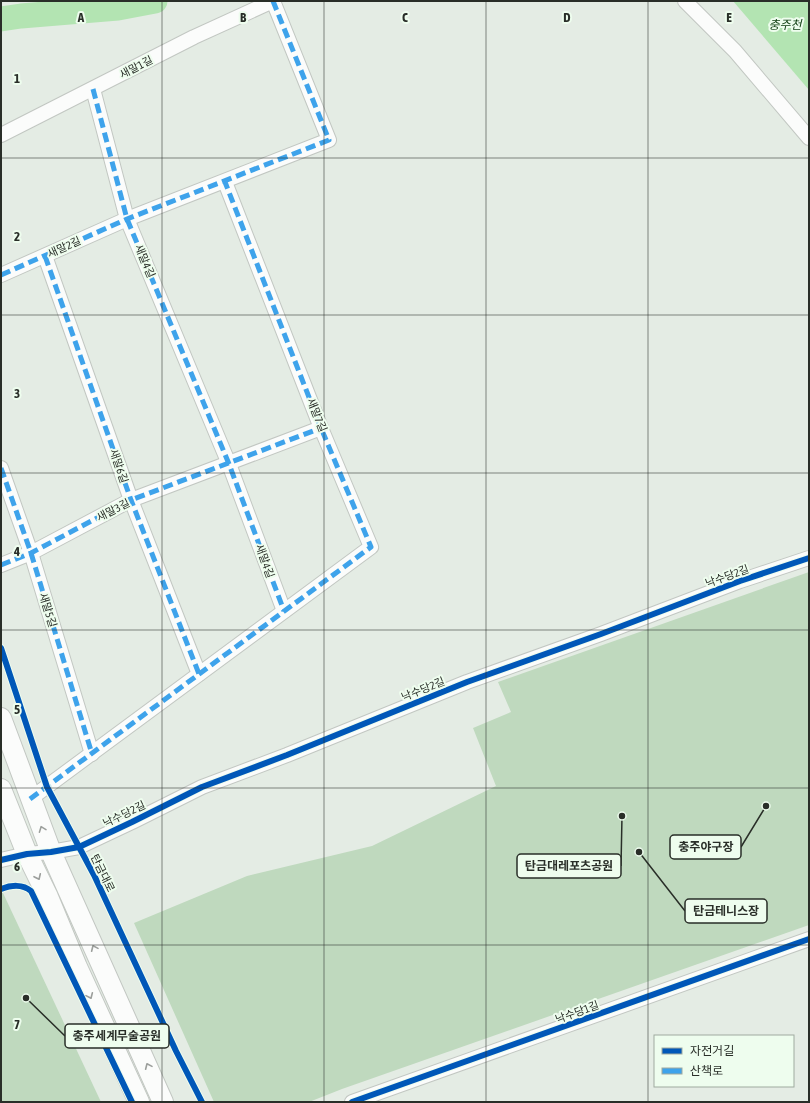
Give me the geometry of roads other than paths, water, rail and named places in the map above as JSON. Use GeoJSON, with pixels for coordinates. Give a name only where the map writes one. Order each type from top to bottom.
{"type":"FeatureCollection","features":[{"type":"Feature","properties":{"kind":"main road"},"geometry":{"type":"LineString","coordinates":[[1,718],[51,852],[164,1102]]}},
{"type":"Feature","properties":{"kind":"main road"},"geometry":{"type":"LineString","coordinates":[[1,789],[27,854],[48,897],[77,967],[139,1102]]}},
{"type":"Feature","properties":{"kind":"street","name":"새말1길"},"geometry":{"type":"LineString","coordinates":[[1,134],[194,37],[273,1]]}},
{"type":"Feature","properties":{"kind":"street","name":"새말2길"},"geometry":{"type":"LineString","coordinates":[[1,275],[128,219],[330,140],[273,1]]}},
{"type":"Feature","properties":{"kind":"street"},"geometry":{"type":"LineString","coordinates":[[685,1],[735,51],[809,138]]}},
{"type":"Feature","properties":{"kind":"street","name":"새말4길"},"geometry":{"type":"LineString","coordinates":[[93,89],[128,219],[229,464],[284,611]]}},
{"type":"Feature","properties":{"kind":"street","name":"새말7길"},"geometry":{"type":"LineString","coordinates":[[225,182],[322,428],[371,547],[284,611]]}},
{"type":"Feature","properties":{"kind":"street","name":"새말6길"},"geometry":{"type":"LineString","coordinates":[[45,256],[131,500],[199,674]]}},
{"type":"Feature","properties":{"kind":"street","name":"새말3길"},"geometry":{"type":"LineString","coordinates":[[1,565],[31,553],[131,500],[322,428]]}},
{"type":"Feature","properties":{"kind":"street","name":"새말5길"},"geometry":{"type":"LineString","coordinates":[[1,468],[31,553],[92,754]]}},
{"type":"Feature","properties":{"kind":"street","name":"낙수당2길"},"geometry":{"type":"LineString","coordinates":[[1,860],[27,854],[51,852],[79,847],[202,787],[287,755],[468,682],[601,634],[740,581],[809,558]]}},
{"type":"Feature","properties":{"kind":"street"},"geometry":{"type":"LineString","coordinates":[[30,799],[284,611]]}},
{"type":"Feature","properties":{"kind":"street","name":"낙수당1길"},"geometry":{"type":"LineString","coordinates":[[352,1102],[809,939]]}},
{"type":"Feature","properties":{"kind":"water","name":"충주천"},"geometry":{"type":"Polygon","coordinates":[[[733,1],[809,1],[809,90],[733,1]]]}},
{"type":"Feature","properties":{"kind":"waterway"},"geometry":{"type":"LineString","coordinates":[[1,19],[118,8],[155,1]]}},
{"type":"Feature","properties":{"kind":"place","name":"충주야구장"},"geometry":{"type":"Point","coordinates":[766,806]}},
{"type":"Feature","properties":{"kind":"place","name":"탄금대레포츠공원"},"geometry":{"type":"Point","coordinates":[622,816]}},
{"type":"Feature","properties":{"kind":"place","name":"탄금테니스장"},"geometry":{"type":"Point","coordinates":[639,852]}},
{"type":"Feature","properties":{"kind":"place","name":"충주세계무술공원"},"geometry":{"type":"Point","coordinates":[26,998]}}]}
